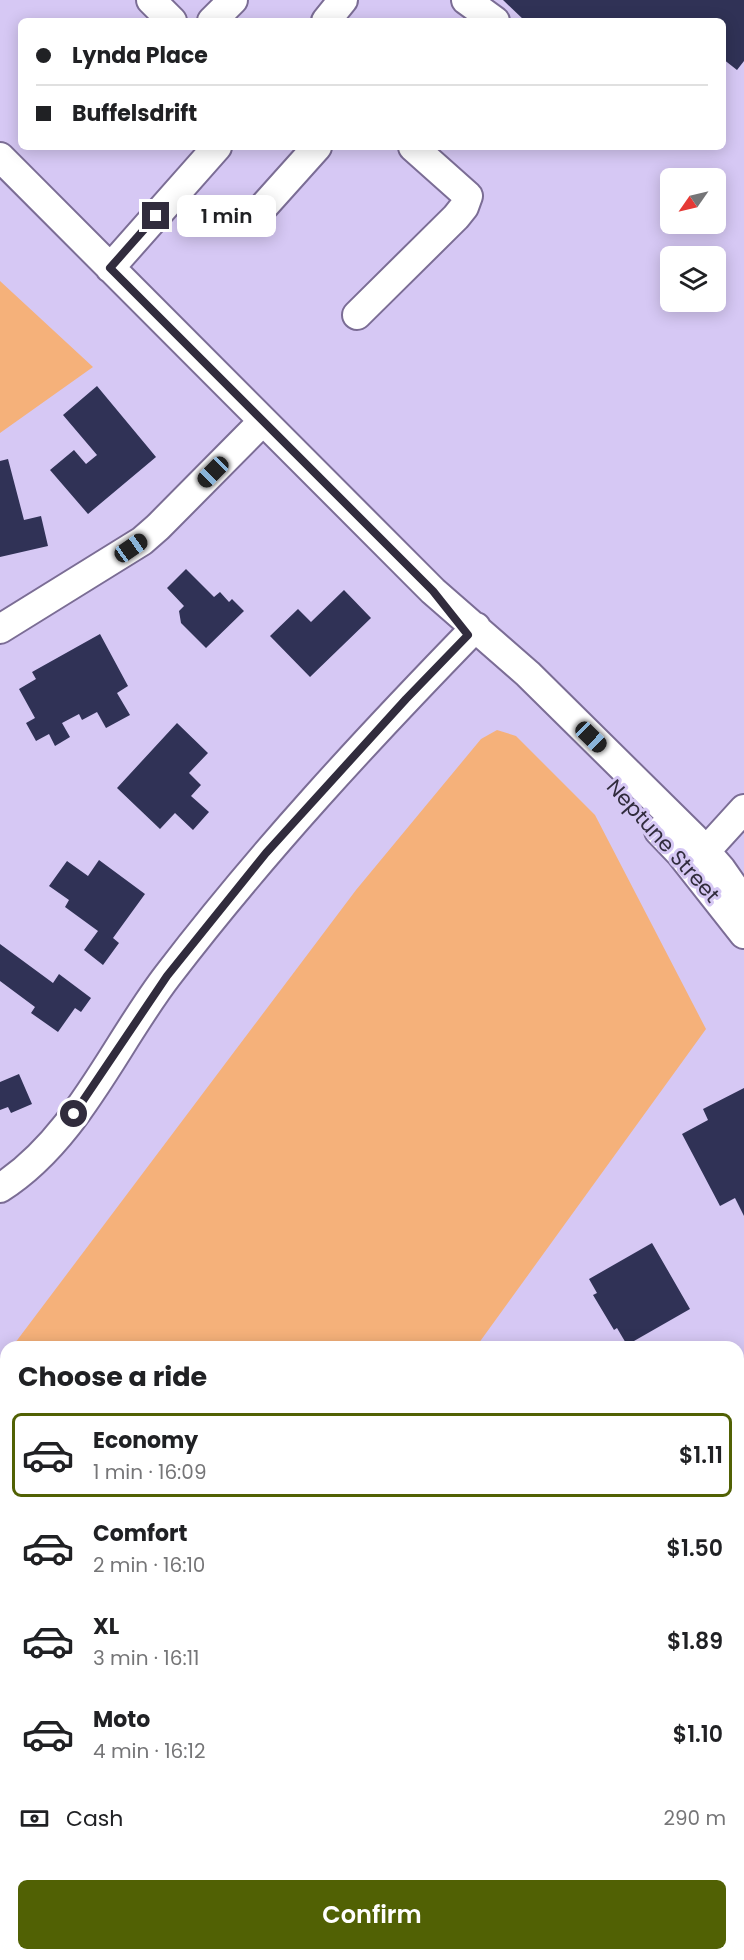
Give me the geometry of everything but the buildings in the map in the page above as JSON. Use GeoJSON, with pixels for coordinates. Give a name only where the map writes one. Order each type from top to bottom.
{"type":"FeatureCollection","features":[{"type":"Feature","properties":{"kind":"street"},"geometry":{"type":"LineString","coordinates":[[151,0],[169,18]]}},
{"type":"Feature","properties":{"kind":"street"},"geometry":{"type":"LineString","coordinates":[[215,18],[233,0]]}},
{"type":"Feature","properties":{"kind":"street"},"geometry":{"type":"LineString","coordinates":[[328,18],[343,0]]}},
{"type":"Feature","properties":{"kind":"street"},"geometry":{"type":"LineString","coordinates":[[466,0],[491,18]]}},
{"type":"Feature","properties":{"kind":"street"},"geometry":{"type":"LineString","coordinates":[[110,268],[214,150]]}},
{"type":"Feature","properties":{"kind":"street"},"geometry":{"type":"LineString","coordinates":[[265,205],[314,150]]}},
{"type":"Feature","properties":{"kind":"street"},"geometry":{"type":"LineString","coordinates":[[357,315],[464,207],[468,195],[416,150]]}},
{"type":"Feature","properties":{"kind":"street","name":"Neptune Street"},"geometry":{"type":"LineString","coordinates":[[0,157],[472,631],[528,674],[699,860],[744,934]]}},
{"type":"Feature","properties":{"kind":"street"},"geometry":{"type":"LineString","coordinates":[[0,629],[142,541],[262,422]]}},
{"type":"Feature","properties":{"kind":"street"},"geometry":{"type":"LineString","coordinates":[[0,1188],[31,1164],[62,1134],[167,976],[266,853],[401,704],[472,631]]}},
{"type":"Feature","properties":{"kind":"street"},"geometry":{"type":"LineString","coordinates":[[699,860],[744,809]]}},
{"type":"Feature","properties":{"kind":"street","name":"Neptune Street"},"geometry":{"type":"LineString","coordinates":[[699,860],[722,869],[744,902]]}},
{"type":"Feature","properties":{"kind":"shaded area"},"geometry":{"type":"Polygon","coordinates":[[[0,281],[93,367],[0,433],[0,281]]]}},
{"type":"Feature","properties":{"kind":"shaded area"},"geometry":{"type":"Polygon","coordinates":[[[497,730],[516,736],[595,815],[706,1029],[480,1341],[17,1341],[356,890],[481,739],[497,730]]]}},
{"type":"Feature","properties":{"kind":"route"},"geometry":{"type":"LineString","coordinates":[[74,1114],[167,976],[266,853],[406,699],[468,635],[433,591],[110,268],[156,216]]}}]}
